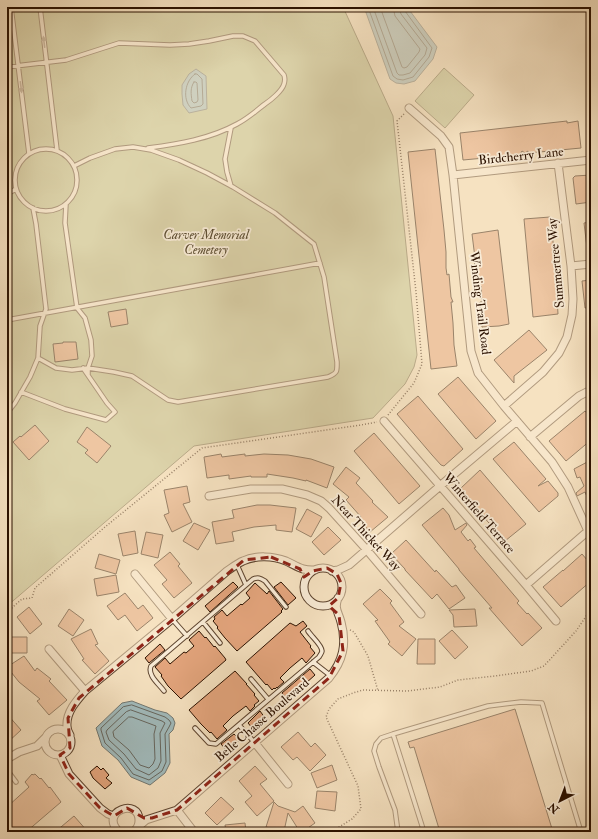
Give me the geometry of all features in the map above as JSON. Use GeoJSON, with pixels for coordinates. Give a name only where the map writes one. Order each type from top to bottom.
{"type":"FeatureCollection","features":[{"type":"Feature","properties":{"kind":"street","name":"Winding Trail Road"},"geometry":{"type":"LineString","coordinates":[[409,108],[441,136],[449,147],[471,351],[478,373],[552,462],[568,487],[589,531]]}},
{"type":"Feature","properties":{"kind":"street","name":"Birdcherry Lane"},"geometry":{"type":"LineString","coordinates":[[453,175],[591,160]]}},
{"type":"Feature","properties":{"kind":"street","name":"Summertree Way"},"geometry":{"type":"LineString","coordinates":[[504,406],[543,372],[559,353],[566,337],[572,316],[573,299],[570,266],[558,163]]}},
{"type":"Feature","properties":{"kind":"street"},"geometry":{"type":"LineString","coordinates":[[570,266],[591,264]]}},
{"type":"Feature","properties":{"kind":"street"},"geometry":{"type":"LineString","coordinates":[[530,437],[579,396],[591,390]]}},
{"type":"Feature","properties":{"kind":"street","name":"Winterfield Terrace"},"geometry":{"type":"LineString","coordinates":[[384,421],[556,621]]}},
{"type":"Feature","properties":{"kind":"street","name":"Belle Chasse Boulevard"},"geometry":{"type":"LineString","coordinates":[[133,832],[146,820],[176,810],[331,676],[343,651],[344,634],[336,607],[341,590],[340,582],[349,565],[517,421]]}},
{"type":"Feature","properties":{"kind":"street","name":"Near Thicket Way"},"geometry":{"type":"LineString","coordinates":[[209,496],[251,489],[282,489],[307,494],[321,501],[366,549],[421,614]]}},
{"type":"Feature","properties":{"kind":"street"},"geometry":{"type":"LineString","coordinates":[[526,585],[589,531]]}},
{"type":"Feature","properties":{"kind":"street","name":"Belle Chasse Boulevard"},"geometry":{"type":"LineString","coordinates":[[7,759],[20,752],[37,746],[48,734],[68,718],[74,704],[85,691],[227,571],[244,560],[250,558],[272,557],[300,569],[308,570],[327,568],[338,570],[349,565]]}},
{"type":"Feature","properties":{"kind":"street"},"geometry":{"type":"LineString","coordinates":[[300,569],[303,574],[306,597],[310,601],[322,606],[332,604],[338,598]]}},
{"type":"Feature","properties":{"kind":"street"},"geometry":{"type":"LineString","coordinates":[[304,581],[310,573],[315,570]]}},
{"type":"Feature","properties":{"kind":"street"},"geometry":{"type":"LineString","coordinates":[[332,570],[337,574],[340,582]]}},
{"type":"Feature","properties":{"kind":"street"},"geometry":{"type":"LineString","coordinates":[[136,574],[172,619]]}},
{"type":"Feature","properties":{"kind":"street"},"geometry":{"type":"LineString","coordinates":[[325,605],[331,607],[337,612]]}},
{"type":"Feature","properties":{"kind":"street"},"geometry":{"type":"LineString","coordinates":[[49,649],[85,691]]}},
{"type":"Feature","properties":{"kind":"street"},"geometry":{"type":"LineString","coordinates":[[37,746],[56,755],[64,754],[72,744],[67,726],[68,718]]}},
{"type":"Feature","properties":{"kind":"street"},"geometry":{"type":"LineString","coordinates":[[53,730],[61,729],[70,735]]}},
{"type":"Feature","properties":{"kind":"street"},"geometry":{"type":"LineString","coordinates":[[46,737],[45,745],[49,752]]}},
{"type":"Feature","properties":{"kind":"street"},"geometry":{"type":"LineString","coordinates":[[254,743],[288,784]]}},
{"type":"Feature","properties":{"kind":"street"},"geometry":{"type":"LineString","coordinates":[[60,755],[69,774],[100,808],[108,814],[114,816]]}},
{"type":"Feature","properties":{"kind":"street"},"geometry":{"type":"LineString","coordinates":[[119,832],[114,824],[114,816],[122,809],[131,809],[144,818],[152,818]]}},
{"type":"Feature","properties":{"kind":"street"},"geometry":{"type":"LineString","coordinates":[[176,810],[194,832]]}},
{"type":"Feature","properties":{"kind":"street"},"geometry":{"type":"LineString","coordinates":[[137,813],[139,826]]}},
{"type":"Feature","properties":{"kind":"lane"},"geometry":{"type":"LineString","coordinates":[[11,7],[29,154]]}},
{"type":"Feature","properties":{"kind":"lane"},"geometry":{"type":"LineString","coordinates":[[40,7],[57,150]]}},
{"type":"Feature","properties":{"kind":"lane"},"geometry":{"type":"LineString","coordinates":[[7,68],[66,60],[119,43],[170,46],[233,36],[244,36],[255,41],[284,75],[284,84],[280,90],[269,101],[231,128],[208,136],[145,149]]}},
{"type":"Feature","properties":{"kind":"lane"},"geometry":{"type":"LineString","coordinates":[[231,128],[225,159],[231,186]]}},
{"type":"Feature","properties":{"kind":"lane"},"geometry":{"type":"LineString","coordinates":[[38,358],[56,368],[72,370],[88,368],[132,376],[168,400],[178,402],[320,378],[334,375],[337,371],[337,362],[324,276],[314,244],[275,213],[207,173],[179,160],[151,150],[133,146],[115,149],[90,158],[74,166]]}},
{"type":"Feature","properties":{"kind":"lane"},"geometry":{"type":"LineString","coordinates":[[48,148],[57,150],[65,154],[76,169],[78,184],[76,191],[70,200],[60,208],[49,211],[38,210],[28,206],[16,189],[15,182],[17,169],[20,163],[26,155],[39,149],[48,148]]}},
{"type":"Feature","properties":{"kind":"lane"},"geometry":{"type":"LineString","coordinates":[[7,194],[16,189]]}},
{"type":"Feature","properties":{"kind":"lane"},"geometry":{"type":"LineString","coordinates":[[66,204],[65,223],[77,308],[85,318],[91,340],[92,356],[88,368],[88,375]]}},
{"type":"Feature","properties":{"kind":"lane"},"geometry":{"type":"LineString","coordinates":[[7,413],[30,377],[38,358],[40,326],[46,309],[33,208]]}},
{"type":"Feature","properties":{"kind":"lane"},"geometry":{"type":"LineString","coordinates":[[7,320],[320,263]]}},
{"type":"Feature","properties":{"kind":"lane"},"geometry":{"type":"LineString","coordinates":[[21,392],[65,409],[106,420],[114,412],[83,368]]}},
{"type":"Feature","properties":{"kind":"lane"},"geometry":{"type":"LineString","coordinates":[[237,564],[246,585]]}},
{"type":"Feature","properties":{"kind":"lane"},"geometry":{"type":"LineString","coordinates":[[164,691],[150,674],[151,666],[253,579],[260,578],[265,581],[286,607]]}},
{"type":"Feature","properties":{"kind":"lane"},"geometry":{"type":"LineString","coordinates":[[172,619],[187,636]]}},
{"type":"Feature","properties":{"kind":"lane"},"geometry":{"type":"LineString","coordinates":[[202,622],[220,642]]}},
{"type":"Feature","properties":{"kind":"lane"},"geometry":{"type":"LineString","coordinates":[[195,728],[209,744],[216,744],[319,657],[322,653],[321,646],[308,631]]}},
{"type":"Feature","properties":{"kind":"lane"},"geometry":{"type":"LineString","coordinates":[[313,662],[331,676]]}},
{"type":"Feature","properties":{"kind":"lane"},"geometry":{"type":"LineString","coordinates":[[251,679],[268,699]]}},
{"type":"Feature","properties":{"kind":"lane"},"geometry":{"type":"LineString","coordinates":[[398,832],[395,810],[374,751],[376,744],[381,738],[488,706],[521,702],[542,702],[581,832]]}},
{"type":"Feature","properties":{"kind":"lane"},"geometry":{"type":"LineString","coordinates":[[239,725],[254,743]]}},
{"type":"Feature","properties":{"kind":"lane"},"geometry":{"type":"LineString","coordinates":[[393,734],[423,830],[412,832]]}},
{"type":"Feature","properties":{"kind":"lane"},"geometry":{"type":"LineString","coordinates":[[7,770],[16,782]]}},
{"type":"Feature","properties":{"kind":"path"},"geometry":{"type":"LineString","coordinates":[[7,612],[22,599],[32,598],[35,588],[105,527],[202,448],[384,421],[414,383],[422,364],[398,121],[409,108]]}},
{"type":"Feature","properties":{"kind":"path"},"geometry":{"type":"LineString","coordinates":[[331,832],[352,820],[361,809],[358,786],[326,717],[329,709],[338,699],[363,690],[407,691],[440,687],[458,680],[531,671],[544,666],[576,631],[591,609]]}},
{"type":"Feature","properties":{"kind":"path"},"geometry":{"type":"LineString","coordinates":[[342,624],[354,632],[368,656],[378,691]]}},
{"type":"Feature","properties":{"kind":"highlighted area"},"geometry":{"type":"Polygon","coordinates":[[[271,557],[300,569],[304,577],[313,571],[327,568],[337,574],[341,583],[338,598],[329,606],[339,615],[343,651],[329,678],[177,810],[152,818],[144,818],[127,808],[114,816],[100,808],[69,774],[60,755],[70,748],[68,718],[79,698],[244,560],[271,557]]]}},
{"type":"Feature","properties":{"kind":"green space","name":"Carver Memorial Cemetery"},"geometry":{"type":"Polygon","coordinates":[[[7,7],[343,7],[393,116],[417,355],[414,367],[405,384],[373,418],[194,446],[7,606],[7,7]]]}},
{"type":"Feature","properties":{"kind":"green space"},"geometry":{"type":"Polygon","coordinates":[[[444,68],[474,95],[445,128],[415,101],[444,68]]]}},
{"type":"Feature","properties":{"kind":"water"},"geometry":{"type":"Polygon","coordinates":[[[364,7],[407,7],[437,47],[433,59],[415,81],[404,84],[396,83],[390,79],[364,7]]]}},
{"type":"Feature","properties":{"kind":"water"},"geometry":{"type":"Polygon","coordinates":[[[196,69],[206,76],[207,109],[189,113],[183,105],[182,85],[189,74],[196,69]]]}},
{"type":"Feature","properties":{"kind":"water"},"geometry":{"type":"Polygon","coordinates":[[[132,701],[167,713],[173,718],[175,723],[173,730],[169,734],[170,763],[165,773],[150,785],[131,777],[118,760],[102,746],[96,728],[122,703],[132,701]]]}},
{"type":"Feature","properties":{"kind":"building"},"geometry":{"type":"Polygon","coordinates":[[[567,121],[567,123],[578,121],[581,148],[529,153],[528,151],[525,153],[522,151],[517,155],[463,160],[460,133],[567,121]]]}},
{"type":"Feature","properties":{"kind":"building"},"geometry":{"type":"Polygon","coordinates":[[[435,149],[444,230],[446,268],[447,275],[449,274],[451,297],[453,302],[451,302],[457,366],[431,369],[408,152],[435,149]]]}},
{"type":"Feature","properties":{"kind":"building"},"geometry":{"type":"Polygon","coordinates":[[[591,175],[591,202],[576,204],[573,178],[575,176],[591,175]]]}},
{"type":"Feature","properties":{"kind":"building"},"geometry":{"type":"Polygon","coordinates":[[[550,217],[556,266],[558,314],[533,317],[524,219],[550,217]]]}},
{"type":"Feature","properties":{"kind":"building"},"geometry":{"type":"Polygon","coordinates":[[[591,222],[591,248],[587,248],[584,223],[591,222]]]}},
{"type":"Feature","properties":{"kind":"building"},"geometry":{"type":"Polygon","coordinates":[[[498,230],[509,324],[482,327],[480,302],[482,302],[481,286],[477,286],[472,234],[498,230]]]}},
{"type":"Feature","properties":{"kind":"building"},"geometry":{"type":"Polygon","coordinates":[[[591,280],[591,307],[585,308],[582,281],[591,280]]]}},
{"type":"Feature","properties":{"kind":"building"},"geometry":{"type":"Polygon","coordinates":[[[126,309],[128,324],[111,327],[108,312],[126,309]]]}},
{"type":"Feature","properties":{"kind":"building"},"geometry":{"type":"Polygon","coordinates":[[[529,330],[547,350],[514,376],[514,383],[494,360],[529,330]]]}},
{"type":"Feature","properties":{"kind":"building"},"geometry":{"type":"Polygon","coordinates":[[[76,342],[78,359],[55,362],[53,344],[76,342]]]}},
{"type":"Feature","properties":{"kind":"building"},"geometry":{"type":"Polygon","coordinates":[[[458,377],[496,421],[476,439],[438,394],[458,377]]]}},
{"type":"Feature","properties":{"kind":"building"},"geometry":{"type":"Polygon","coordinates":[[[418,396],[463,449],[444,466],[441,465],[397,414],[418,396]]]}},
{"type":"Feature","properties":{"kind":"building"},"geometry":{"type":"Polygon","coordinates":[[[585,411],[591,418],[591,440],[566,461],[549,441],[585,411]]]}},
{"type":"Feature","properties":{"kind":"building"},"geometry":{"type":"Polygon","coordinates":[[[35,425],[49,441],[29,460],[13,442],[35,425]]]}},
{"type":"Feature","properties":{"kind":"building"},"geometry":{"type":"Polygon","coordinates":[[[87,427],[111,446],[97,463],[85,453],[88,450],[77,442],[87,427]]]}},
{"type":"Feature","properties":{"kind":"building"},"geometry":{"type":"Polygon","coordinates":[[[374,433],[420,486],[399,504],[354,451],[374,433]]]}},
{"type":"Feature","properties":{"kind":"building"},"geometry":{"type":"Polygon","coordinates":[[[514,442],[546,479],[538,486],[548,481],[558,493],[558,496],[539,512],[493,459],[514,442]]]}},
{"type":"Feature","properties":{"kind":"building"},"geometry":{"type":"Polygon","coordinates":[[[221,454],[222,457],[245,454],[245,456],[264,454],[288,455],[311,459],[334,467],[327,488],[306,480],[267,474],[267,477],[251,476],[229,479],[229,475],[207,478],[204,457],[221,454]]]}},
{"type":"Feature","properties":{"kind":"building"},"geometry":{"type":"Polygon","coordinates":[[[591,460],[591,506],[585,492],[577,496],[576,493],[584,486],[580,477],[577,478],[574,469],[591,460]]]}},
{"type":"Feature","properties":{"kind":"building"},"geometry":{"type":"Polygon","coordinates":[[[346,467],[360,478],[356,483],[373,501],[372,502],[388,517],[370,532],[359,519],[361,517],[346,500],[349,497],[333,484],[346,467]]]}},
{"type":"Feature","properties":{"kind":"building"},"geometry":{"type":"Polygon","coordinates":[[[480,470],[526,524],[505,541],[461,488],[480,470]]]}},
{"type":"Feature","properties":{"kind":"building"},"geometry":{"type":"Polygon","coordinates":[[[187,486],[190,502],[183,504],[192,522],[172,532],[164,515],[169,513],[164,490],[187,486]]]}},
{"type":"Feature","properties":{"kind":"building"},"geometry":{"type":"Polygon","coordinates":[[[257,505],[296,508],[292,532],[276,530],[276,525],[254,527],[232,532],[234,541],[216,544],[212,522],[234,518],[232,510],[257,505]]]}},
{"type":"Feature","properties":{"kind":"building"},"geometry":{"type":"Polygon","coordinates":[[[443,508],[449,515],[455,530],[466,523],[467,525],[461,532],[468,541],[470,539],[476,547],[474,548],[519,601],[517,603],[542,628],[522,646],[489,608],[492,608],[422,525],[443,508]]]}},
{"type":"Feature","properties":{"kind":"building"},"geometry":{"type":"Polygon","coordinates":[[[307,509],[322,517],[311,537],[296,529],[307,509]]]}},
{"type":"Feature","properties":{"kind":"building"},"geometry":{"type":"Polygon","coordinates":[[[194,523],[210,530],[198,550],[183,541],[194,523]]]}},
{"type":"Feature","properties":{"kind":"building"},"geometry":{"type":"Polygon","coordinates":[[[328,527],[341,540],[324,555],[312,542],[328,527]]]}},
{"type":"Feature","properties":{"kind":"building"},"geometry":{"type":"Polygon","coordinates":[[[135,531],[138,553],[123,556],[118,534],[135,531]]]}},
{"type":"Feature","properties":{"kind":"building"},"geometry":{"type":"Polygon","coordinates":[[[146,532],[163,535],[158,558],[141,554],[146,532]]]}},
{"type":"Feature","properties":{"kind":"building"},"geometry":{"type":"Polygon","coordinates":[[[406,540],[435,572],[436,570],[452,587],[456,585],[465,598],[449,609],[437,594],[432,599],[391,554],[406,540]]]}},
{"type":"Feature","properties":{"kind":"building"},"geometry":{"type":"Polygon","coordinates":[[[170,552],[180,564],[178,566],[192,583],[174,598],[162,584],[167,580],[154,565],[170,552]]]}},
{"type":"Feature","properties":{"kind":"building"},"geometry":{"type":"Polygon","coordinates":[[[99,554],[120,560],[116,574],[95,568],[99,554]]]}},
{"type":"Feature","properties":{"kind":"building"},"geometry":{"type":"Polygon","coordinates":[[[582,554],[588,561],[591,559],[591,581],[561,607],[543,587],[582,554]]]}},
{"type":"Feature","properties":{"kind":"building"},"geometry":{"type":"Polygon","coordinates":[[[116,575],[119,592],[97,596],[94,579],[116,575]]]}},
{"type":"Feature","properties":{"kind":"building"},"geometry":{"type":"Polygon","coordinates":[[[233,582],[238,587],[210,612],[205,606],[233,582]]]}},
{"type":"Feature","properties":{"kind":"building"},"geometry":{"type":"Polygon","coordinates":[[[281,582],[296,598],[288,605],[274,587],[281,582]]]}},
{"type":"Feature","properties":{"kind":"building"},"geometry":{"type":"Polygon","coordinates":[[[255,583],[267,594],[269,591],[283,609],[281,611],[282,612],[237,651],[217,628],[218,627],[213,621],[215,619],[214,617],[222,610],[227,616],[241,604],[242,605],[250,598],[246,593],[255,583]]]}},
{"type":"Feature","properties":{"kind":"building"},"geometry":{"type":"Polygon","coordinates":[[[380,589],[392,601],[390,603],[404,622],[399,626],[416,639],[402,656],[388,644],[390,642],[375,621],[378,620],[363,604],[380,589]]]}},
{"type":"Feature","properties":{"kind":"building"},"geometry":{"type":"Polygon","coordinates":[[[125,593],[138,609],[143,605],[153,618],[137,631],[125,615],[118,620],[107,606],[125,593]]]}},
{"type":"Feature","properties":{"kind":"building"},"geometry":{"type":"Polygon","coordinates":[[[29,607],[42,624],[30,634],[17,617],[29,607]]]}},
{"type":"Feature","properties":{"kind":"building"},"geometry":{"type":"Polygon","coordinates":[[[69,609],[84,620],[73,636],[58,626],[69,609]]]}},
{"type":"Feature","properties":{"kind":"building"},"geometry":{"type":"Polygon","coordinates":[[[475,609],[477,626],[454,627],[453,615],[449,610],[475,609]]]}},
{"type":"Feature","properties":{"kind":"building"},"geometry":{"type":"Polygon","coordinates":[[[303,621],[307,626],[300,632],[315,653],[306,663],[302,658],[290,668],[280,678],[284,682],[272,690],[246,662],[290,623],[296,626],[303,621]]]}},
{"type":"Feature","properties":{"kind":"building"},"geometry":{"type":"Polygon","coordinates":[[[91,629],[98,644],[95,645],[109,661],[95,674],[82,660],[84,659],[71,639],[91,629]]]}},
{"type":"Feature","properties":{"kind":"building"},"geometry":{"type":"Polygon","coordinates":[[[452,630],[468,647],[455,659],[439,641],[452,630]]]}},
{"type":"Feature","properties":{"kind":"building"},"geometry":{"type":"Polygon","coordinates":[[[199,631],[214,647],[215,646],[226,660],[181,699],[168,686],[161,676],[162,675],[155,667],[165,658],[170,664],[184,652],[186,653],[194,646],[189,640],[199,631]]]}},
{"type":"Feature","properties":{"kind":"building"},"geometry":{"type":"Polygon","coordinates":[[[7,637],[27,637],[27,653],[7,653],[7,637]]]}},
{"type":"Feature","properties":{"kind":"building"},"geometry":{"type":"Polygon","coordinates":[[[418,639],[435,639],[435,664],[417,664],[418,639]]]}},
{"type":"Feature","properties":{"kind":"building"},"geometry":{"type":"Polygon","coordinates":[[[160,644],[165,650],[149,663],[145,658],[160,644]]]}},
{"type":"Feature","properties":{"kind":"building"},"geometry":{"type":"Polygon","coordinates":[[[24,656],[35,671],[37,668],[51,679],[49,681],[67,700],[49,715],[37,701],[40,699],[19,682],[7,667],[24,656]]]}},
{"type":"Feature","properties":{"kind":"building"},"geometry":{"type":"Polygon","coordinates":[[[310,669],[315,675],[287,700],[282,693],[310,669]]]}},
{"type":"Feature","properties":{"kind":"building"},"geometry":{"type":"Polygon","coordinates":[[[235,671],[255,694],[254,695],[259,701],[250,711],[246,706],[233,716],[223,726],[227,730],[217,739],[189,710],[235,671]]]}},
{"type":"Feature","properties":{"kind":"building"},"geometry":{"type":"Polygon","coordinates":[[[515,709],[553,832],[440,832],[414,747],[410,748],[408,742],[515,709]]]}},
{"type":"Feature","properties":{"kind":"building"},"geometry":{"type":"Polygon","coordinates":[[[260,711],[265,718],[253,729],[248,723],[260,711]]]}},
{"type":"Feature","properties":{"kind":"building"},"geometry":{"type":"Polygon","coordinates":[[[7,714],[21,730],[7,743],[7,714]]]}},
{"type":"Feature","properties":{"kind":"building"},"geometry":{"type":"Polygon","coordinates":[[[298,732],[311,747],[315,743],[326,755],[310,771],[297,757],[293,760],[281,747],[298,732]]]}},
{"type":"Feature","properties":{"kind":"building"},"geometry":{"type":"Polygon","coordinates":[[[234,734],[240,740],[227,751],[221,744],[234,734]]]}},
{"type":"Feature","properties":{"kind":"building"},"geometry":{"type":"Polygon","coordinates":[[[332,765],[337,780],[317,788],[311,773],[332,765]]]}},
{"type":"Feature","properties":{"kind":"building"},"geometry":{"type":"Polygon","coordinates":[[[97,766],[101,770],[103,768],[109,775],[106,778],[112,783],[105,789],[93,778],[90,772],[97,766]]]}},
{"type":"Feature","properties":{"kind":"building"},"geometry":{"type":"Polygon","coordinates":[[[255,766],[267,779],[260,784],[274,801],[257,816],[245,802],[252,796],[239,781],[255,766]]]}},
{"type":"Feature","properties":{"kind":"building"},"geometry":{"type":"Polygon","coordinates":[[[32,774],[35,774],[40,779],[41,778],[61,802],[26,832],[10,832],[7,829],[7,807],[29,787],[25,782],[32,774]]]}},
{"type":"Feature","properties":{"kind":"building"},"geometry":{"type":"Polygon","coordinates":[[[317,791],[337,792],[335,811],[315,808],[317,791]]]}},
{"type":"Feature","properties":{"kind":"building"},"geometry":{"type":"Polygon","coordinates":[[[221,797],[234,809],[217,825],[205,813],[221,797]]]}},
{"type":"Feature","properties":{"kind":"building"},"geometry":{"type":"Polygon","coordinates":[[[274,802],[278,806],[295,812],[303,806],[315,823],[300,832],[288,813],[284,831],[266,827],[274,802]]]}},
{"type":"Feature","properties":{"kind":"building"},"geometry":{"type":"Polygon","coordinates":[[[74,816],[88,832],[55,832],[74,816]]]}},
{"type":"Feature","properties":{"kind":"building"},"geometry":{"type":"Polygon","coordinates":[[[245,823],[246,832],[226,832],[225,825],[245,823]]]}}]}
